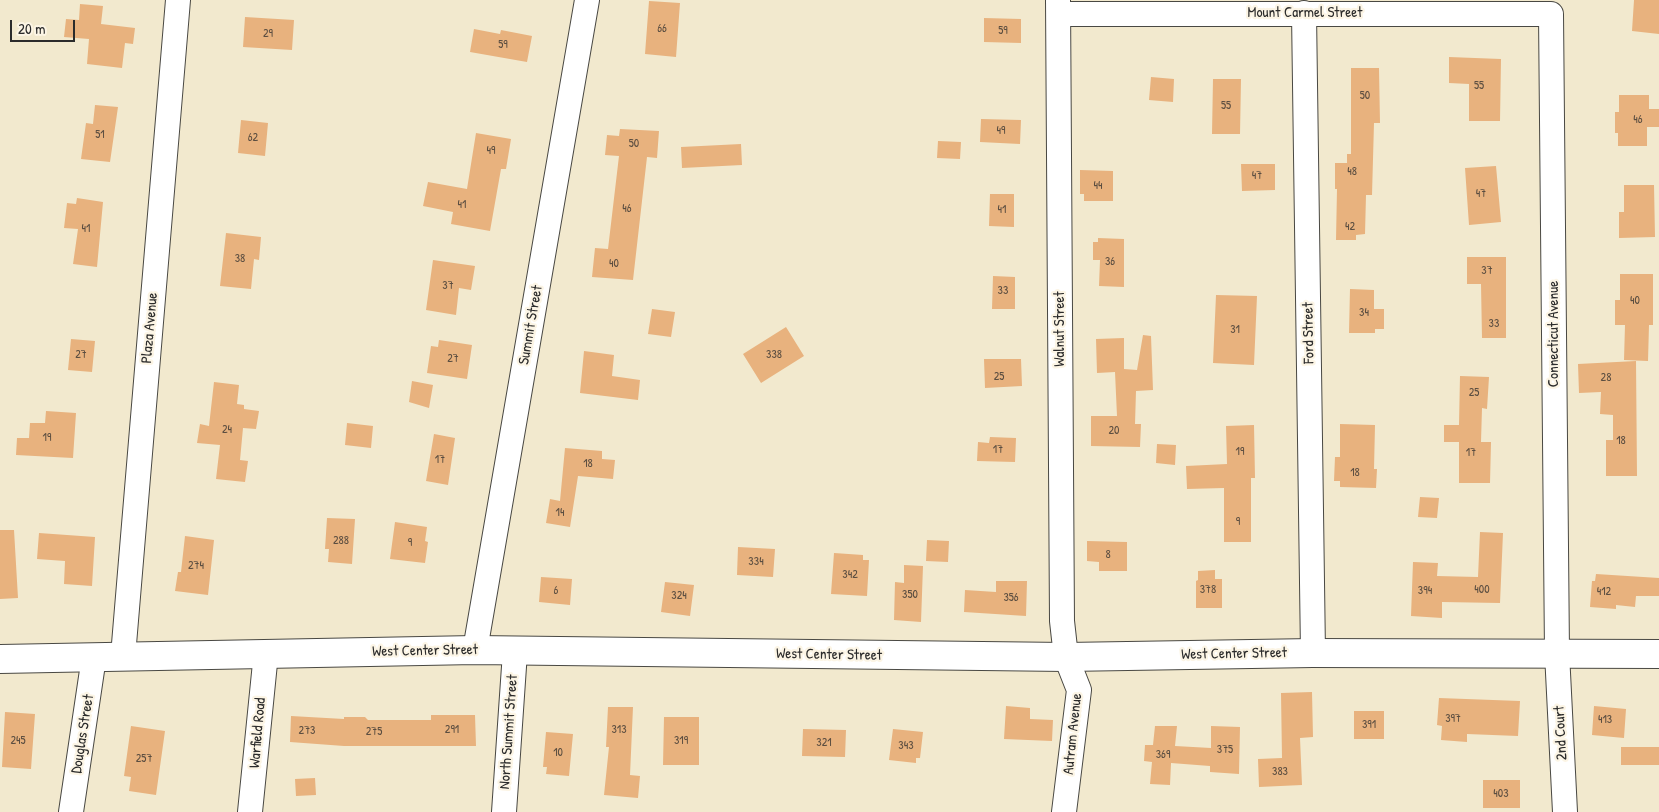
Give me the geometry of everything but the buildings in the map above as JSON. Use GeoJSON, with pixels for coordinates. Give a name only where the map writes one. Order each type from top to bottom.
{"type":"FeatureCollection","features":[{"type":"Feature","properties":{"kind":"street","name":"Plaza Avenue"},"geometry":{"type":"LineString","coordinates":[[123,656],[178,0]]}},
{"type":"Feature","properties":{"kind":"street","name":"Summit Street"},"geometry":{"type":"LineString","coordinates":[[474,650],[587,0]]}},
{"type":"Feature","properties":{"kind":"street","name":"Mount Carmel Street"},"geometry":{"type":"LineString","coordinates":[[1059,7],[1304,13],[1551,14]]}},
{"type":"Feature","properties":{"kind":"street","name":"Walnut Street"},"geometry":{"type":"LineString","coordinates":[[1059,7],[1062,622],[1066,657]]}},
{"type":"Feature","properties":{"kind":"street","name":"Ford Street"},"geometry":{"type":"LineString","coordinates":[[1304,13],[1313,653]]}},
{"type":"Feature","properties":{"kind":"street","name":"Connecticut Avenue"},"geometry":{"type":"LineString","coordinates":[[1551,14],[1557,653]]}},
{"type":"Feature","properties":{"kind":"street","name":"West Center Street"},"geometry":{"type":"LineString","coordinates":[[0,659],[474,650],[515,652],[1066,657],[1313,653],[1659,654]]}},
{"type":"Feature","properties":{"kind":"street","name":"North Summit Street"},"geometry":{"type":"LineString","coordinates":[[504,812],[515,652]]}},
{"type":"Feature","properties":{"kind":"street","name":"Warfield Road"},"geometry":{"type":"LineString","coordinates":[[250,812],[266,653]]}},
{"type":"Feature","properties":{"kind":"street","name":"2nd Court"},"geometry":{"type":"LineString","coordinates":[[1557,653],[1565,812]]}},
{"type":"Feature","properties":{"kind":"street","name":"Douglas Street"},"geometry":{"type":"LineString","coordinates":[[71,812],[94,657]]}},
{"type":"Feature","properties":{"kind":"street","name":"Autram Avenue"},"geometry":{"type":"LineString","coordinates":[[1064,812],[1079,690],[1066,657]]}}]}
